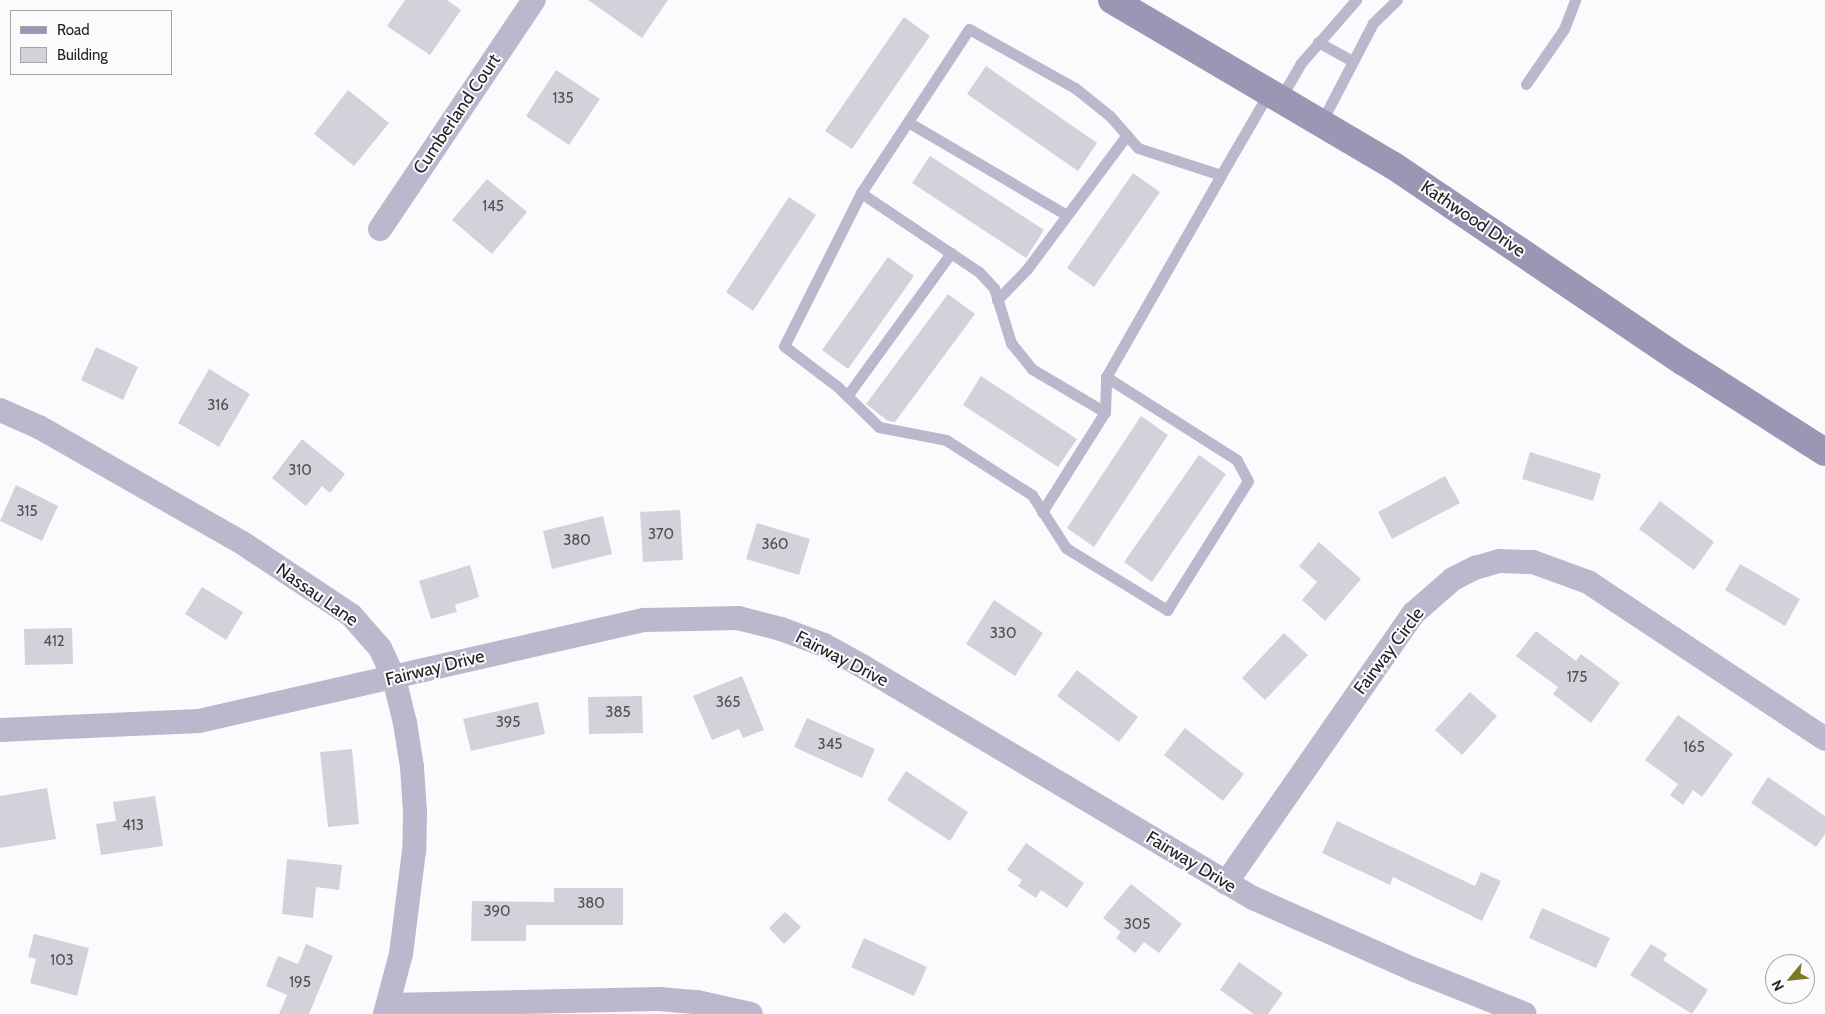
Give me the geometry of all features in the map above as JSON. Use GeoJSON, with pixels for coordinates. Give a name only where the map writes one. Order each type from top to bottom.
{"type":"FeatureCollection","features":[{"type":"Feature","properties":{"kind":"street","name":"Cumberland Court"},"geometry":{"type":"LineString","coordinates":[[380,229],[534,0]]}},
{"type":"Feature","properties":{"kind":"street","name":"Kathwood Drive"},"geometry":{"type":"LineString","coordinates":[[1112,0],[1273,97],[1394,166],[1684,362],[1825,452]]}},
{"type":"Feature","properties":{"kind":"street","name":"Nassau Lane"},"geometry":{"type":"LineString","coordinates":[[0,410],[40,427],[141,484],[337,604],[351,615],[380,648],[394,678],[412,768],[415,812],[406,913],[388,1010]]}},
{"type":"Feature","properties":{"kind":"street","name":"Fairway Circle"},"geometry":{"type":"LineString","coordinates":[[1226,883],[1414,613],[1453,579],[1475,568],[1500,562],[1533,562],[1588,582],[1825,739]]}},
{"type":"Feature","properties":{"kind":"street","name":"Fairway Drive"},"geometry":{"type":"LineString","coordinates":[[0,730],[199,721],[645,620],[738,618],[798,636],[862,666],[1226,883],[1286,914],[1525,1014]]}},
{"type":"Feature","properties":{"kind":"street"},"geometry":{"type":"LineString","coordinates":[[388,1010],[659,999],[697,1002],[750,1014]]}},
{"type":"Feature","properties":{"kind":"lane"},"geometry":{"type":"LineString","coordinates":[[1042,512],[1105,412],[1106,377],[1221,175],[1273,97],[1318,42],[1356,0]]}},
{"type":"Feature","properties":{"kind":"lane"},"geometry":{"type":"LineString","coordinates":[[1320,124],[1351,60],[1373,23],[1397,0]]}},
{"type":"Feature","properties":{"kind":"lane"},"geometry":{"type":"LineString","coordinates":[[1526,84],[1564,29],[1575,0]]}},
{"type":"Feature","properties":{"kind":"lane"},"geometry":{"type":"LineString","coordinates":[[1106,377],[1237,460],[1248,480],[1167,610],[1066,548],[1032,495],[946,440],[879,427],[847,396],[784,346],[862,193],[969,29],[1075,88],[1138,148],[1221,175]]}},
{"type":"Feature","properties":{"kind":"lane"},"geometry":{"type":"LineString","coordinates":[[1318,42],[1351,60]]}},
{"type":"Feature","properties":{"kind":"lane"},"geometry":{"type":"LineString","coordinates":[[908,122],[1066,214]]}},
{"type":"Feature","properties":{"kind":"lane"},"geometry":{"type":"LineString","coordinates":[[997,300],[1027,269],[1126,135]]}},
{"type":"Feature","properties":{"kind":"lane"},"geometry":{"type":"LineString","coordinates":[[862,193],[979,272],[994,288],[1011,343],[1032,369],[1105,412]]}},
{"type":"Feature","properties":{"kind":"lane"},"geometry":{"type":"LineString","coordinates":[[847,396],[951,253]]}},
{"type":"Feature","properties":{"kind":"building"},"geometry":{"type":"Polygon","coordinates":[[[405,0],[447,0],[461,10],[430,55],[387,26],[405,0]]]}},
{"type":"Feature","properties":{"kind":"building"},"geometry":{"type":"Polygon","coordinates":[[[588,0],[668,0],[642,38],[588,0]]]}},
{"type":"Feature","properties":{"kind":"building"},"geometry":{"type":"Polygon","coordinates":[[[904,17],[930,36],[852,149],[825,131],[904,17]]]}},
{"type":"Feature","properties":{"kind":"building"},"geometry":{"type":"Polygon","coordinates":[[[986,66],[1097,143],[1078,171],[967,94],[986,66]]]}},
{"type":"Feature","properties":{"kind":"building"},"geometry":{"type":"Polygon","coordinates":[[[556,70],[600,99],[569,145],[526,116],[556,70]]]}},
{"type":"Feature","properties":{"kind":"building"},"geometry":{"type":"Polygon","coordinates":[[[348,90],[389,123],[354,166],[314,134],[348,90]]]}},
{"type":"Feature","properties":{"kind":"building"},"geometry":{"type":"Polygon","coordinates":[[[930,156],[1044,230],[1026,258],[912,183],[930,156]]]}},
{"type":"Feature","properties":{"kind":"building"},"geometry":{"type":"Polygon","coordinates":[[[1133,173],[1160,192],[1094,287],[1067,268],[1133,173]]]}},
{"type":"Feature","properties":{"kind":"building"},"geometry":{"type":"Polygon","coordinates":[[[487,179],[527,212],[492,254],[452,220],[487,179]]]}},
{"type":"Feature","properties":{"kind":"building"},"geometry":{"type":"Polygon","coordinates":[[[789,197],[816,215],[753,311],[726,292],[789,197]]]}},
{"type":"Feature","properties":{"kind":"building"},"geometry":{"type":"Polygon","coordinates":[[[888,257],[914,276],[848,369],[822,350],[888,257]]]}},
{"type":"Feature","properties":{"kind":"building"},"geometry":{"type":"Polygon","coordinates":[[[948,294],[975,314],[895,422],[888,421],[866,404],[948,294]]]}},
{"type":"Feature","properties":{"kind":"building"},"geometry":{"type":"Polygon","coordinates":[[[96,347],[138,367],[123,400],[81,380],[96,347]]]}},
{"type":"Feature","properties":{"kind":"building"},"geometry":{"type":"Polygon","coordinates":[[[209,369],[250,394],[219,447],[178,423],[209,369]]]}},
{"type":"Feature","properties":{"kind":"building"},"geometry":{"type":"Polygon","coordinates":[[[981,376],[1077,439],[1058,467],[963,405],[981,376]]]}},
{"type":"Feature","properties":{"kind":"building"},"geometry":{"type":"Polygon","coordinates":[[[1141,416],[1168,435],[1094,547],[1067,528],[1141,416]]]}},
{"type":"Feature","properties":{"kind":"building"},"geometry":{"type":"Polygon","coordinates":[[[302,439],[345,474],[330,493],[322,486],[306,506],[272,478],[302,439]]]}},
{"type":"Feature","properties":{"kind":"building"},"geometry":{"type":"Polygon","coordinates":[[[1530,452],[1601,474],[1593,501],[1522,479],[1530,452]]]}},
{"type":"Feature","properties":{"kind":"building"},"geometry":{"type":"Polygon","coordinates":[[[1199,455],[1226,474],[1152,582],[1124,562],[1199,455]]]}},
{"type":"Feature","properties":{"kind":"building"},"geometry":{"type":"Polygon","coordinates":[[[1445,476],[1460,503],[1392,539],[1378,512],[1445,476]]]}},
{"type":"Feature","properties":{"kind":"building"},"geometry":{"type":"Polygon","coordinates":[[[16,485],[58,506],[42,541],[0,521],[16,485]]]}},
{"type":"Feature","properties":{"kind":"building"},"geometry":{"type":"Polygon","coordinates":[[[1660,501],[1714,542],[1694,570],[1639,529],[1660,501]]]}},
{"type":"Feature","properties":{"kind":"building"},"geometry":{"type":"Polygon","coordinates":[[[680,510],[683,560],[643,562],[640,512],[680,510]]]}},
{"type":"Feature","properties":{"kind":"building"},"geometry":{"type":"Polygon","coordinates":[[[603,516],[612,554],[552,569],[543,531],[603,516]]]}},
{"type":"Feature","properties":{"kind":"building"},"geometry":{"type":"Polygon","coordinates":[[[757,523],[810,539],[799,575],[746,559],[757,523]]]}},
{"type":"Feature","properties":{"kind":"building"},"geometry":{"type":"Polygon","coordinates":[[[1319,542],[1361,579],[1325,621],[1302,600],[1317,582],[1299,566],[1319,542]]]}},
{"type":"Feature","properties":{"kind":"building"},"geometry":{"type":"Polygon","coordinates":[[[1740,564],[1800,599],[1785,626],[1725,590],[1740,564]]]}},
{"type":"Feature","properties":{"kind":"building"},"geometry":{"type":"Polygon","coordinates":[[[470,565],[479,597],[455,605],[457,612],[431,619],[419,581],[470,565]]]}},
{"type":"Feature","properties":{"kind":"building"},"geometry":{"type":"Polygon","coordinates":[[[202,587],[243,612],[226,640],[185,614],[202,587]]]}},
{"type":"Feature","properties":{"kind":"building"},"geometry":{"type":"Polygon","coordinates":[[[994,600],[1043,633],[1015,676],[966,644],[994,600]]]}},
{"type":"Feature","properties":{"kind":"building"},"geometry":{"type":"Polygon","coordinates":[[[72,628],[73,664],[25,665],[24,629],[72,628]]]}},
{"type":"Feature","properties":{"kind":"building"},"geometry":{"type":"Polygon","coordinates":[[[1536,631],[1576,661],[1581,654],[1620,683],[1591,723],[1553,694],[1558,687],[1516,656],[1536,631]]]}},
{"type":"Feature","properties":{"kind":"building"},"geometry":{"type":"Polygon","coordinates":[[[1284,633],[1308,655],[1265,700],[1242,678],[1284,633]]]}},
{"type":"Feature","properties":{"kind":"building"},"geometry":{"type":"Polygon","coordinates":[[[1077,670],[1138,717],[1119,742],[1057,696],[1077,670]]]}},
{"type":"Feature","properties":{"kind":"building"},"geometry":{"type":"Polygon","coordinates":[[[742,676],[764,730],[743,738],[739,729],[712,740],[693,696],[742,676]]]}},
{"type":"Feature","properties":{"kind":"building"},"geometry":{"type":"Polygon","coordinates":[[[1470,692],[1497,716],[1462,755],[1435,730],[1470,692]]]}},
{"type":"Feature","properties":{"kind":"building"},"geometry":{"type":"Polygon","coordinates":[[[642,696],[643,733],[589,734],[588,697],[642,696]]]}},
{"type":"Feature","properties":{"kind":"building"},"geometry":{"type":"Polygon","coordinates":[[[538,702],[545,734],[471,751],[463,719],[538,702]]]}},
{"type":"Feature","properties":{"kind":"building"},"geometry":{"type":"Polygon","coordinates":[[[1678,715],[1733,754],[1702,797],[1693,790],[1683,805],[1670,795],[1678,784],[1645,760],[1678,715]]]}},
{"type":"Feature","properties":{"kind":"building"},"geometry":{"type":"Polygon","coordinates":[[[807,718],[875,749],[862,778],[794,747],[807,718]]]}},
{"type":"Feature","properties":{"kind":"building"},"geometry":{"type":"Polygon","coordinates":[[[1185,728],[1244,774],[1223,801],[1164,755],[1185,728]]]}},
{"type":"Feature","properties":{"kind":"building"},"geometry":{"type":"Polygon","coordinates":[[[352,749],[359,824],[328,827],[320,752],[352,749]]]}},
{"type":"Feature","properties":{"kind":"building"},"geometry":{"type":"Polygon","coordinates":[[[906,771],[968,812],[950,841],[887,800],[906,771]]]}},
{"type":"Feature","properties":{"kind":"building"},"geometry":{"type":"Polygon","coordinates":[[[1768,777],[1825,816],[1825,834],[1816,847],[1751,803],[1768,777]]]}},
{"type":"Feature","properties":{"kind":"building"},"geometry":{"type":"Polygon","coordinates":[[[47,788],[56,839],[0,848],[0,796],[47,788]]]}},
{"type":"Feature","properties":{"kind":"building"},"geometry":{"type":"Polygon","coordinates":[[[155,796],[163,846],[101,855],[96,824],[116,821],[113,802],[155,796]]]}},
{"type":"Feature","properties":{"kind":"building"},"geometry":{"type":"Polygon","coordinates":[[[1337,821],[1475,886],[1481,872],[1501,881],[1482,921],[1393,877],[1390,885],[1322,853],[1337,821]]]}},
{"type":"Feature","properties":{"kind":"building"},"geometry":{"type":"Polygon","coordinates":[[[1026,843],[1084,883],[1067,908],[1041,890],[1036,898],[1018,886],[1022,880],[1007,870],[1026,843]]]}},
{"type":"Feature","properties":{"kind":"building"},"geometry":{"type":"Polygon","coordinates":[[[287,859],[342,865],[339,890],[316,887],[313,918],[282,914],[287,859]]]}},
{"type":"Feature","properties":{"kind":"building"},"geometry":{"type":"Polygon","coordinates":[[[1131,884],[1182,924],[1159,953],[1144,942],[1135,953],[1116,938],[1121,932],[1103,918],[1131,884]]]}},
{"type":"Feature","properties":{"kind":"building"},"geometry":{"type":"Polygon","coordinates":[[[554,888],[623,888],[623,925],[526,925],[526,941],[471,941],[472,901],[554,902],[554,888]]]}},
{"type":"Feature","properties":{"kind":"building"},"geometry":{"type":"Polygon","coordinates":[[[1542,908],[1610,938],[1596,968],[1529,938],[1542,908]]]}},
{"type":"Feature","properties":{"kind":"building"},"geometry":{"type":"Polygon","coordinates":[[[785,912],[801,927],[784,944],[769,928],[785,912]]]}},
{"type":"Feature","properties":{"kind":"building"},"geometry":{"type":"Polygon","coordinates":[[[34,934],[89,948],[77,996],[30,983],[36,959],[28,957],[34,934]]]}},
{"type":"Feature","properties":{"kind":"building"},"geometry":{"type":"Polygon","coordinates":[[[864,938],[927,967],[914,996],[851,967],[864,938]]]}},
{"type":"Feature","properties":{"kind":"building"},"geometry":{"type":"Polygon","coordinates":[[[306,944],[333,956],[309,1014],[279,1014],[287,995],[266,986],[278,956],[298,964],[306,944]]]}},
{"type":"Feature","properties":{"kind":"building"},"geometry":{"type":"Polygon","coordinates":[[[1651,944],[1667,954],[1663,960],[1708,990],[1692,1014],[1630,975],[1651,944]]]}},
{"type":"Feature","properties":{"kind":"building"},"geometry":{"type":"Polygon","coordinates":[[[1239,962],[1283,993],[1268,1014],[1254,1014],[1220,990],[1239,962]]]}}]}
